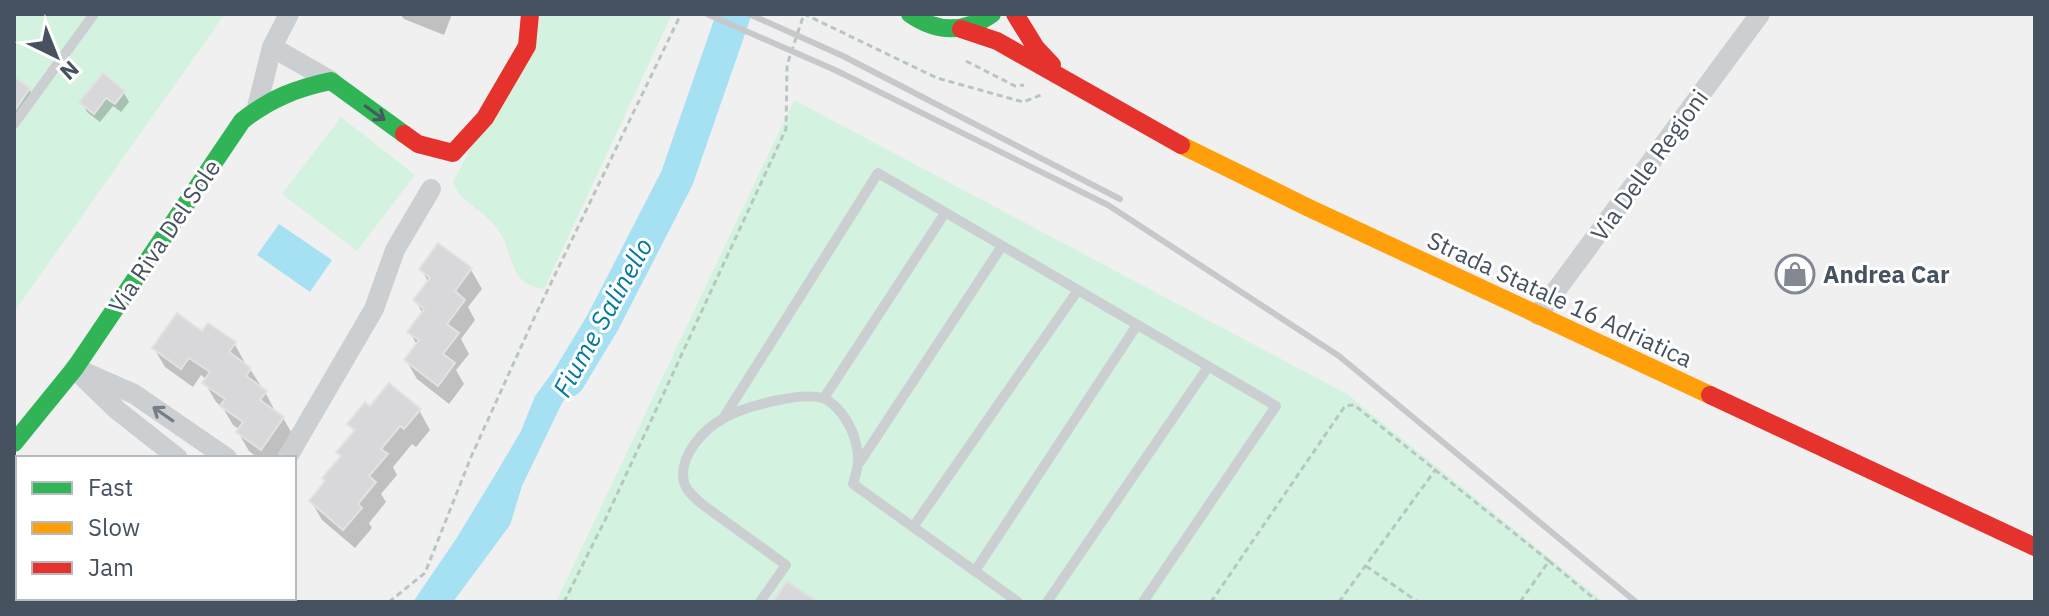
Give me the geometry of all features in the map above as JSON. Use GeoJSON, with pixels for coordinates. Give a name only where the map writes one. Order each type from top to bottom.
{"type":"FeatureCollection","features":[{"type":"Feature","properties":{"kind":"main road"},"geometry":{"type":"LineString","coordinates":[[331,81],[418,144],[453,153],[485,118],[527,46],[530,14]]}},
{"type":"Feature","properties":{"kind":"main road","name":"Strada Statale 16 Adriatica"},"geometry":{"type":"LineString","coordinates":[[910,14],[919,22],[939,29],[961,29],[997,41],[1177,143],[2035,547]]}},
{"type":"Feature","properties":{"kind":"main road"},"geometry":{"type":"LineString","coordinates":[[961,29],[981,22],[992,14]]}},
{"type":"Feature","properties":{"kind":"main road","name":"Strada Statale 16 Adriatica"},"geometry":{"type":"LineString","coordinates":[[1015,14],[1036,48],[1070,83]]}},
{"type":"Feature","properties":{"kind":"main road","name":"Via Riva Del Sole"},"geometry":{"type":"LineString","coordinates":[[14,443],[75,368],[242,121],[257,107],[292,89],[331,81]]}},
{"type":"Feature","properties":{"kind":"street","name":"Via Riva Del Sole"},"geometry":{"type":"LineString","coordinates":[[257,107],[272,47],[289,14]]}},
{"type":"Feature","properties":{"kind":"street","name":"Via Delle Regioni"},"geometry":{"type":"LineString","coordinates":[[1538,315],[1760,14]]}},
{"type":"Feature","properties":{"kind":"street"},"geometry":{"type":"LineString","coordinates":[[272,47],[331,81]]}},
{"type":"Feature","properties":{"kind":"street"},"geometry":{"type":"LineString","coordinates":[[288,456],[374,309],[395,250],[431,189]]}},
{"type":"Feature","properties":{"kind":"street"},"geometry":{"type":"LineString","coordinates":[[75,368],[134,394],[224,456]]}},
{"type":"Feature","properties":{"kind":"street"},"geometry":{"type":"LineString","coordinates":[[75,368],[117,410],[175,456]]}},
{"type":"Feature","properties":{"kind":"street"},"geometry":{"type":"LineString","coordinates":[[190,456],[202,440]]}},
{"type":"Feature","properties":{"kind":"lane"},"geometry":{"type":"LineString","coordinates":[[14,124],[94,14]]}},
{"type":"Feature","properties":{"kind":"lane"},"geometry":{"type":"LineString","coordinates":[[760,602],[786,565],[691,494],[684,481],[686,458],[696,442],[724,417],[878,173],[1276,406],[1143,602]]}},
{"type":"Feature","properties":{"kind":"lane"},"geometry":{"type":"LineString","coordinates":[[824,398],[945,213]]}},
{"type":"Feature","properties":{"kind":"lane"},"geometry":{"type":"LineString","coordinates":[[1002,246],[860,462],[853,484],[1018,602]]}},
{"type":"Feature","properties":{"kind":"lane"},"geometry":{"type":"LineString","coordinates":[[913,527],[1078,290]]}},
{"type":"Feature","properties":{"kind":"lane"},"geometry":{"type":"LineString","coordinates":[[975,571],[1137,325]]}},
{"type":"Feature","properties":{"kind":"lane"},"geometry":{"type":"LineString","coordinates":[[1047,602],[1208,367]]}},
{"type":"Feature","properties":{"kind":"lane"},"geometry":{"type":"LineString","coordinates":[[724,417],[795,397],[824,398],[848,422],[860,462]]}},
{"type":"Feature","properties":{"kind":"path"},"geometry":{"type":"LineString","coordinates":[[389,602],[425,573],[471,457],[681,14]]}},
{"type":"Feature","properties":{"kind":"path"},"geometry":{"type":"LineString","coordinates":[[564,602],[613,504],[786,129],[787,65],[804,14],[937,78],[1023,102],[1070,83]]}},
{"type":"Feature","properties":{"kind":"path"},"geometry":{"type":"LineString","coordinates":[[1211,602],[1345,406],[1354,405],[1362,408],[1598,602]]}},
{"type":"Feature","properties":{"kind":"path"},"geometry":{"type":"LineString","coordinates":[[1339,602],[1436,469]]}},
{"type":"Feature","properties":{"kind":"path"},"geometry":{"type":"LineString","coordinates":[[1520,602],[1549,561]]}},
{"type":"Feature","properties":{"kind":"path"},"geometry":{"type":"LineString","coordinates":[[1366,566],[1418,602]]}},
{"type":"Feature","properties":{"kind":"green space"},"geometry":{"type":"Polygon","coordinates":[[[14,14],[225,14],[14,312],[14,14]]]}},
{"type":"Feature","properties":{"kind":"green space"},"geometry":{"type":"Polygon","coordinates":[[[540,14],[672,14],[544,289],[531,286],[521,279],[495,225],[462,197],[453,182],[540,14]]]}},
{"type":"Feature","properties":{"kind":"green space"},"geometry":{"type":"Polygon","coordinates":[[[794,100],[1347,394],[1604,602],[556,602],[794,100]]]}},
{"type":"Feature","properties":{"kind":"green space"},"geometry":{"type":"Polygon","coordinates":[[[341,117],[415,175],[357,251],[282,194],[341,117]]]}},
{"type":"Feature","properties":{"kind":"water"},"geometry":{"type":"Polygon","coordinates":[[[279,224],[332,260],[310,292],[257,255],[279,224]]]}},
{"type":"Feature","properties":{"kind":"water"},"geometry":{"type":"Polygon","coordinates":[[[583,340],[599,344],[562,403],[522,486],[510,525],[453,602],[413,602],[495,475],[521,431],[535,396],[583,340]]]}},
{"type":"Feature","properties":{"kind":"building"},"geometry":{"type":"Polygon","coordinates":[[[103,73],[125,91],[115,104],[106,98],[94,114],[79,102],[103,73]]]}},
{"type":"Feature","properties":{"kind":"building"},"geometry":{"type":"Polygon","coordinates":[[[14,77],[30,88],[14,112],[14,77]]]}},
{"type":"Feature","properties":{"kind":"building"},"geometry":{"type":"Polygon","coordinates":[[[438,243],[472,268],[455,291],[465,300],[447,324],[459,333],[443,354],[455,363],[438,386],[404,360],[419,340],[407,332],[424,309],[413,300],[430,278],[419,269],[438,243]]]}},
{"type":"Feature","properties":{"kind":"building"},"geometry":{"type":"Polygon","coordinates":[[[177,313],[202,331],[208,323],[236,342],[229,352],[251,368],[246,376],[267,391],[260,400],[284,417],[261,450],[236,432],[243,422],[220,406],[225,399],[202,383],[210,372],[189,358],[181,369],[152,348],[177,313]]]}},
{"type":"Feature","properties":{"kind":"building"},"geometry":{"type":"Polygon","coordinates":[[[389,383],[421,409],[404,429],[400,426],[381,449],[388,454],[369,476],[376,482],[358,504],[362,508],[343,530],[309,501],[325,481],[322,478],[341,456],[336,452],[355,430],[347,424],[365,402],[370,406],[389,383]]]}},
{"type":"Feature","properties":{"kind":"building"},"geometry":{"type":"Polygon","coordinates":[[[787,581],[818,602],[773,602],[787,581]]]}},
{"type":"Feature","properties":{"kind":"waterway","name":"Fiume Salinello"},"geometry":{"type":"LineString","coordinates":[[568,380],[603,322],[677,178],[734,14]]}},
{"type":"Feature","properties":{"kind":"railway"},"geometry":{"type":"LineString","coordinates":[[707,14],[835,70],[1108,205],[1339,356],[1636,602]]}},
{"type":"Feature","properties":{"kind":"railway"},"geometry":{"type":"LineString","coordinates":[[749,14],[843,56],[1120,199]]}},
{"type":"Feature","properties":{"kind":"traffic: fast"},"geometry":{"type":"LineString","coordinates":[[910,14],[930,25],[951,28],[972,25],[992,14]]}},
{"type":"Feature","properties":{"kind":"traffic: fast"},"geometry":{"type":"LineString","coordinates":[[14,443],[75,368],[242,121],[284,95],[331,81],[404,134]]}},
{"type":"Feature","properties":{"kind":"traffic: slow"},"geometry":{"type":"LineString","coordinates":[[1181,145],[1710,395]]}},
{"type":"Feature","properties":{"kind":"traffic: jam"},"geometry":{"type":"LineString","coordinates":[[404,134],[418,144],[453,153],[485,118],[527,46],[530,14]]}},
{"type":"Feature","properties":{"kind":"traffic: jam"},"geometry":{"type":"LineString","coordinates":[[1015,14],[1036,48],[1052,65]]}},
{"type":"Feature","properties":{"kind":"traffic: jam"},"geometry":{"type":"LineString","coordinates":[[961,29],[997,41],[1181,145]]}},
{"type":"Feature","properties":{"kind":"traffic: jam"},"geometry":{"type":"LineString","coordinates":[[1710,395],[2035,547]]}},
{"type":"Feature","properties":{"kind":"place","name":"Andrea Car"},"geometry":{"type":"Point","coordinates":[1795,274]}}]}
